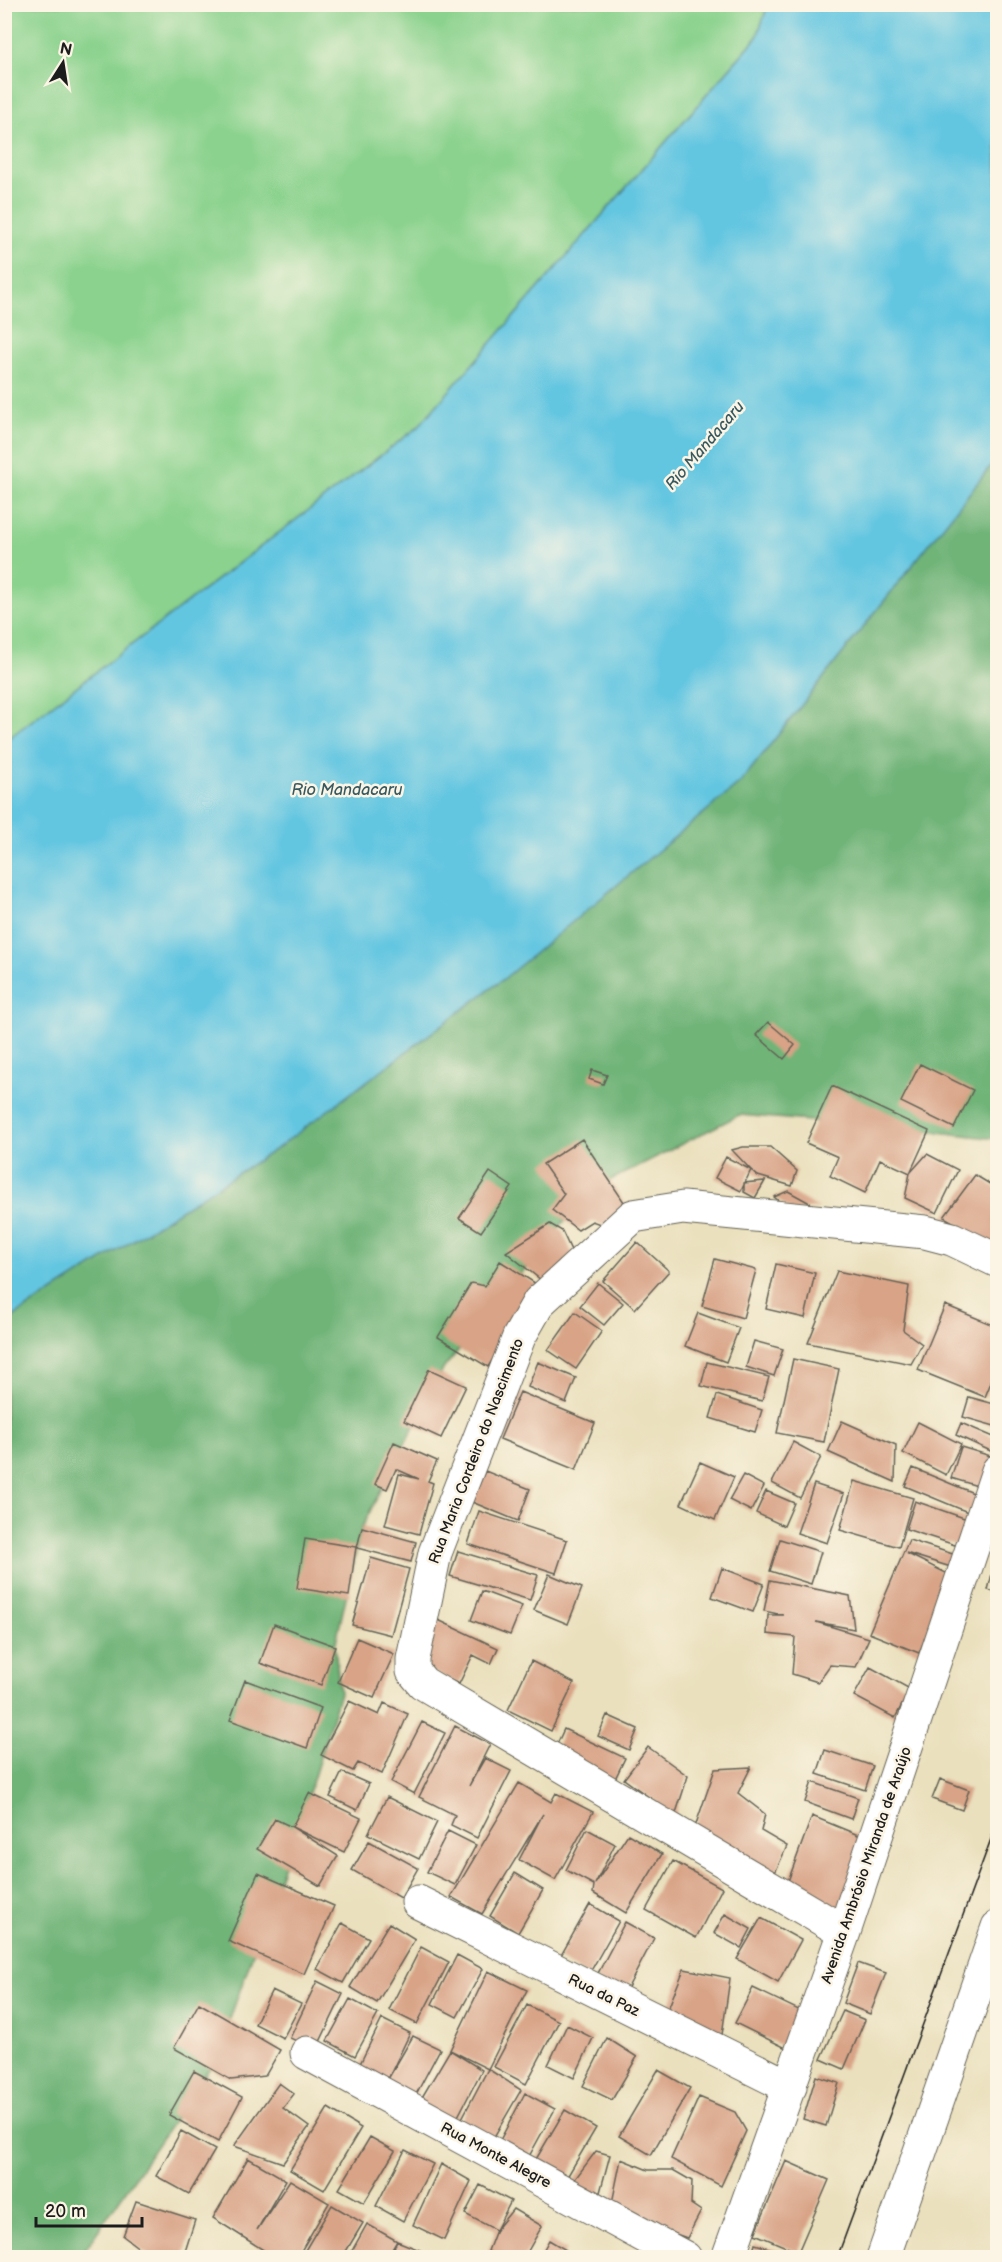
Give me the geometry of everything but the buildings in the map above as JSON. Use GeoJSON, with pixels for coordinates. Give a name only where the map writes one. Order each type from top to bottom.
{"type":"FeatureCollection","features":[{"type":"Feature","properties":{"kind":"street","name":"Rua Maria Cordeiro do Nascimento"},"geometry":{"type":"LineString","coordinates":[[844,1932],[423,1683],[413,1671],[422,1602],[435,1553],[519,1337],[539,1302],[633,1216],[683,1208],[925,1232],[952,1239],[998,1262]]}},
{"type":"Feature","properties":{"kind":"street","name":"Avenida Ambrósio Miranda de Araújo"},"geometry":{"type":"LineString","coordinates":[[728,2258],[844,1932],[998,1471]]}},
{"type":"Feature","properties":{"kind":"street","name":"Rua da Paz"},"geometry":{"type":"LineString","coordinates":[[418,1902],[790,2087]]}},
{"type":"Feature","properties":{"kind":"street"},"geometry":{"type":"LineString","coordinates":[[883,2258],[998,1926]]}},
{"type":"Feature","properties":{"kind":"street","name":"Rua Monte Alegre"},"geometry":{"type":"LineString","coordinates":[[307,2053],[685,2258]]}},
{"type":"Feature","properties":{"kind":"green space"},"geometry":{"type":"Polygon","coordinates":[[[5,5],[768,5],[757,37],[418,427],[5,741],[5,5]]]}},
{"type":"Feature","properties":{"kind":"green space"},"geometry":{"type":"Polygon","coordinates":[[[997,458],[997,1139],[739,1115],[589,1191],[444,1368],[362,1527],[335,1646],[340,1693],[309,1793],[216,2059],[80,2257],[5,2258],[5,1322],[279,1147],[506,977],[740,783],[997,458]]]}},
{"type":"Feature","properties":{"kind":"water","name":"Rio Mandacaru"},"geometry":{"type":"Polygon","coordinates":[[[768,5],[997,5],[997,458],[740,783],[506,977],[279,1147],[5,1322],[5,741],[418,427],[757,37],[768,5]]]}},
{"type":"Feature","properties":{"kind":"tram line"},"geometry":{"type":"LineString","coordinates":[[837,2258],[998,1820]]}}]}
